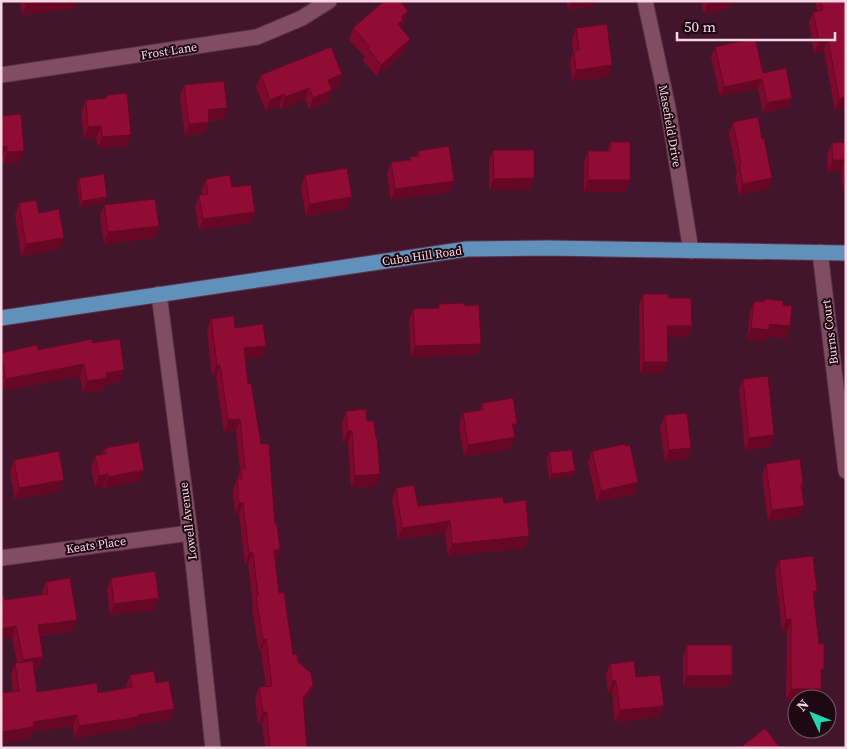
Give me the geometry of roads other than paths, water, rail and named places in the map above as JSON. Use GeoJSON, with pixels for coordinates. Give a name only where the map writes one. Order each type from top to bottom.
{"type":"FeatureCollection","features":[{"type":"Feature","properties":{"kind":"main road","name":"Cuba Hill Road"},"geometry":{"type":"LineString","coordinates":[[1,318],[467,250],[548,248],[846,253]]}},
{"type":"Feature","properties":{"kind":"street","name":"Frost Lane"},"geometry":{"type":"LineString","coordinates":[[1,75],[257,37],[302,18],[329,1]]}},
{"type":"Feature","properties":{"kind":"street","name":"Masefield Drive"},"geometry":{"type":"LineString","coordinates":[[645,1],[668,108],[691,251]]}},
{"type":"Feature","properties":{"kind":"street","name":"Burns Court"},"geometry":{"type":"LineString","coordinates":[[820,252],[846,471]]}},
{"type":"Feature","properties":{"kind":"street","name":"Lowell Avenue"},"geometry":{"type":"LineString","coordinates":[[159,294],[190,532],[213,748]]}},
{"type":"Feature","properties":{"kind":"street","name":"Keats Place"},"geometry":{"type":"LineString","coordinates":[[1,558],[190,532]]}}]}
